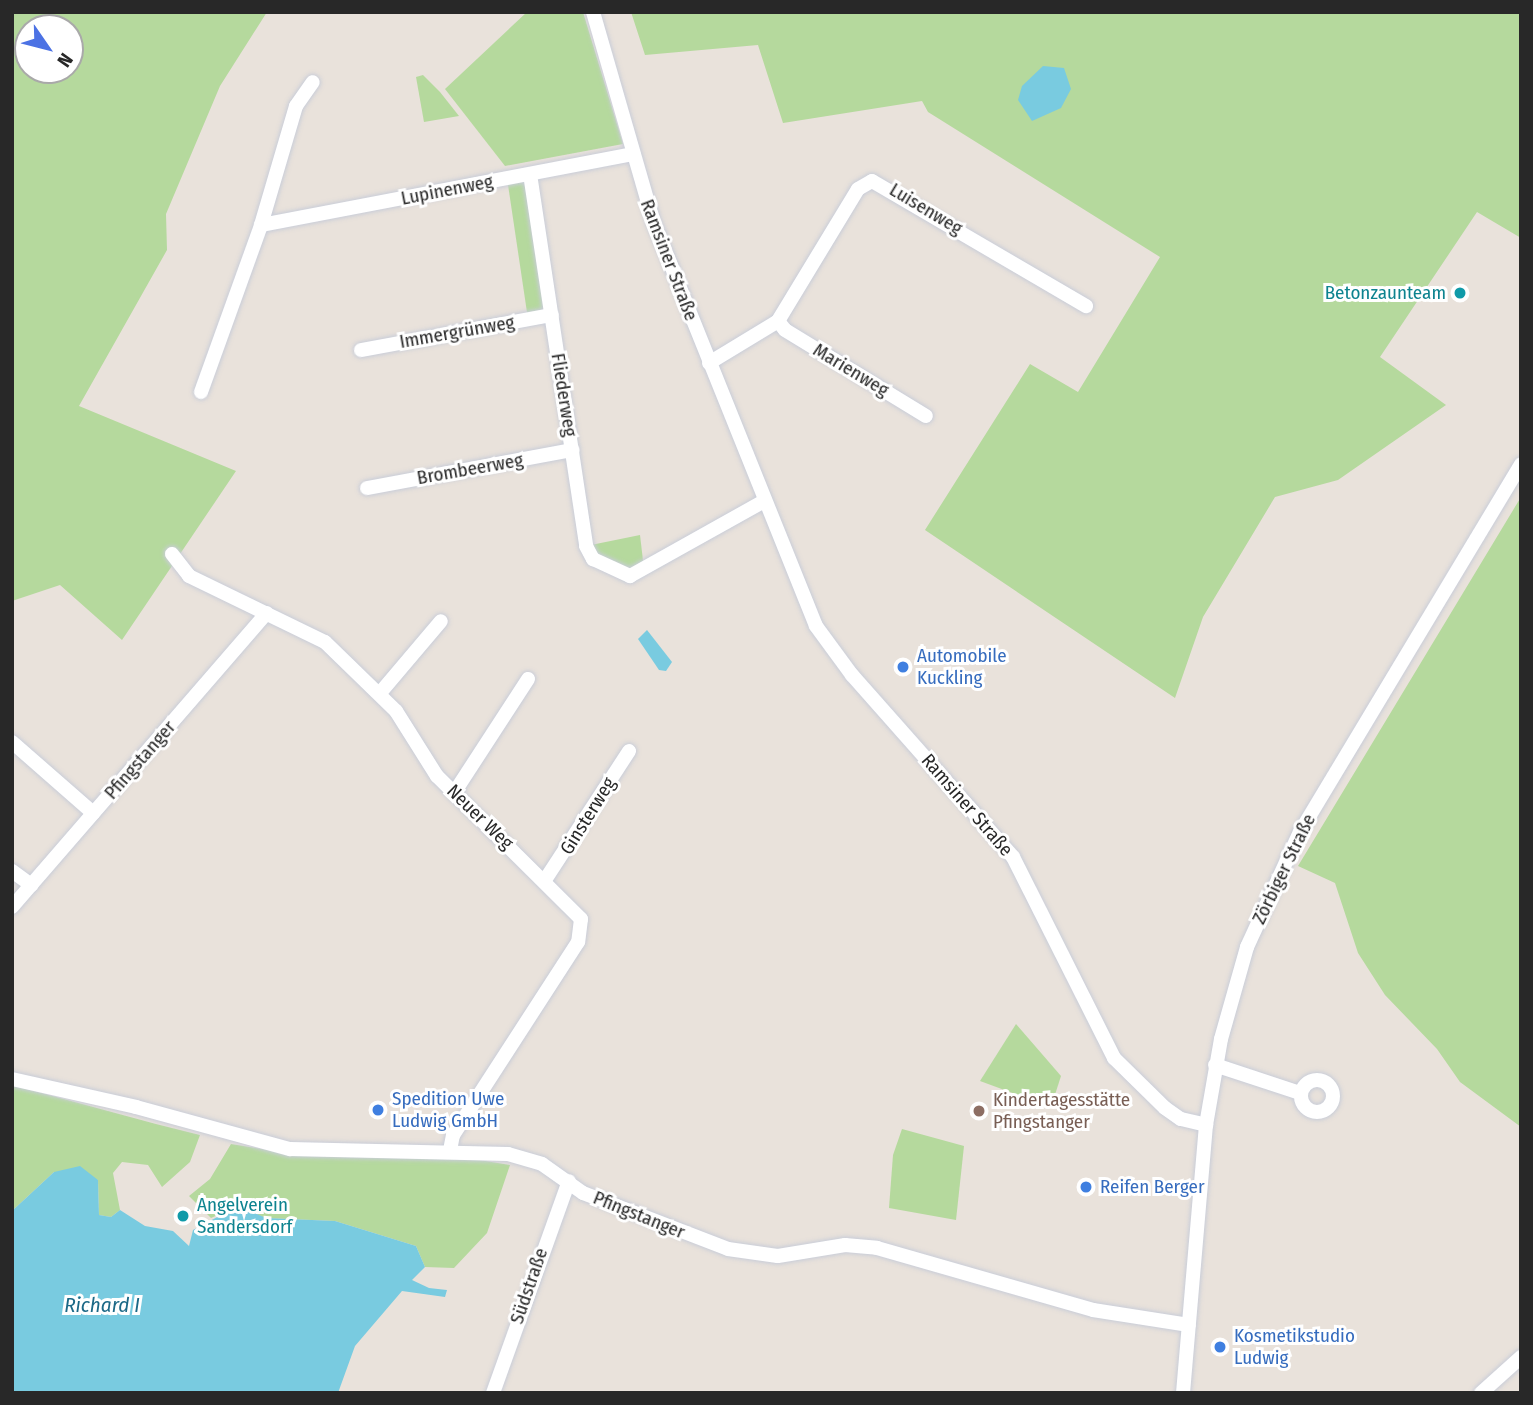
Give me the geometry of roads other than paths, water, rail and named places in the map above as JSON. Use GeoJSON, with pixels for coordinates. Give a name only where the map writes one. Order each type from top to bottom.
{"type":"FeatureCollection","features":[{"type":"Feature","properties":{"kind":"street","name":"Ramsiner Straße"},"geometry":{"type":"LineString","coordinates":[[593,12],[654,223],[798,590],[825,641],[1013,858],[1114,1058],[1165,1108],[1181,1119],[1206,1125]]}},
{"type":"Feature","properties":{"kind":"street"},"geometry":{"type":"LineString","coordinates":[[201,392],[261,225],[296,106],[313,82]]}},
{"type":"Feature","properties":{"kind":"street","name":"Lupinenweg"},"geometry":{"type":"LineString","coordinates":[[261,225],[633,154]]}},
{"type":"Feature","properties":{"kind":"street","name":"Fliederweg"},"geometry":{"type":"LineString","coordinates":[[530,174],[592,558],[618,573],[630,576],[764,501]]}},
{"type":"Feature","properties":{"kind":"street","name":"Luisenweg"},"geometry":{"type":"LineString","coordinates":[[709,363],[778,321],[858,188],[872,181],[1086,306]]}},
{"type":"Feature","properties":{"kind":"street","name":"Immergrünweg"},"geometry":{"type":"LineString","coordinates":[[361,349],[552,315]]}},
{"type":"Feature","properties":{"kind":"street","name":"Marienweg"},"geometry":{"type":"LineString","coordinates":[[778,321],[785,330],[926,416]]}},
{"type":"Feature","properties":{"kind":"street","name":"Brombeerweg"},"geometry":{"type":"LineString","coordinates":[[367,488],[573,450]]}},
{"type":"Feature","properties":{"kind":"street","name":"Zörbiger Straße"},"geometry":{"type":"LineString","coordinates":[[1183,1393],[1206,1125],[1216,1065],[1237,978],[1277,875],[1521,464]]}},
{"type":"Feature","properties":{"kind":"street","name":"Neuer Weg"},"geometry":{"type":"LineString","coordinates":[[172,554],[189,576],[320,638],[396,711],[429,765],[454,793],[578,912],[581,934],[453,1135],[450,1152]]}},
{"type":"Feature","properties":{"kind":"street","name":"Pfingstanger"},"geometry":{"type":"LineString","coordinates":[[12,907],[267,613]]}},
{"type":"Feature","properties":{"kind":"street"},"geometry":{"type":"LineString","coordinates":[[380,693],[441,621]]}},
{"type":"Feature","properties":{"kind":"street"},"geometry":{"type":"LineString","coordinates":[[454,793],[528,679]]}},
{"type":"Feature","properties":{"kind":"street"},"geometry":{"type":"LineString","coordinates":[[12,742],[93,813]]}},
{"type":"Feature","properties":{"kind":"street","name":"Ginsterweg"},"geometry":{"type":"LineString","coordinates":[[545,880],[629,751]]}},
{"type":"Feature","properties":{"kind":"street"},"geometry":{"type":"LineString","coordinates":[[12,871],[31,885]]}},
{"type":"Feature","properties":{"kind":"street"},"geometry":{"type":"LineString","coordinates":[[1216,1065],[1300,1093]]}},
{"type":"Feature","properties":{"kind":"street","name":"Pfingstanger"},"geometry":{"type":"LineString","coordinates":[[12,1079],[136,1107],[290,1149],[450,1152],[526,1158],[591,1196],[741,1252],[778,1256],[845,1245],[877,1248],[1085,1308],[1189,1325]]}},
{"type":"Feature","properties":{"kind":"street","name":"Südstraße"},"geometry":{"type":"LineString","coordinates":[[493,1393],[569,1181]]}},
{"type":"Feature","properties":{"kind":"street"},"geometry":{"type":"LineString","coordinates":[[1481,1393],[1521,1357]]}},
{"type":"Feature","properties":{"kind":"water"},"geometry":{"type":"Polygon","coordinates":[[[1043,66],[1064,68],[1071,89],[1061,108],[1032,121],[1018,100],[1022,86],[1043,66]]]}},
{"type":"Feature","properties":{"kind":"water"},"geometry":{"type":"Polygon","coordinates":[[[647,630],[672,662],[666,671],[659,670],[638,639],[647,630]]]}},
{"type":"Feature","properties":{"kind":"water","name":"Richard I"},"geometry":{"type":"Polygon","coordinates":[[[80,1166],[98,1180],[99,1215],[111,1217],[120,1210],[145,1226],[173,1231],[189,1246],[193,1230],[238,1206],[266,1218],[335,1221],[416,1246],[425,1267],[412,1280],[429,1288],[447,1290],[445,1297],[402,1291],[355,1346],[338,1393],[12,1393],[12,1211],[54,1172],[80,1166]]]}},
{"type":"Feature","properties":{"kind":"place","name":"Betonzaunteam"},"geometry":{"type":"Point","coordinates":[1460,293]}},
{"type":"Feature","properties":{"kind":"place","name":"Automobile Kuckling"},"geometry":{"type":"Point","coordinates":[903,667]}},
{"type":"Feature","properties":{"kind":"place","name":"Spedition Uwe Ludwig GmbH"},"geometry":{"type":"Point","coordinates":[378,1110]}},
{"type":"Feature","properties":{"kind":"place","name":"Kindertagesstätte Pfingstanger"},"geometry":{"type":"Point","coordinates":[979,1111]}},
{"type":"Feature","properties":{"kind":"place","name":"Reifen Berger"},"geometry":{"type":"Point","coordinates":[1086,1187]}},
{"type":"Feature","properties":{"kind":"place","name":"Angelverein Sandersdorf"},"geometry":{"type":"Point","coordinates":[183,1216]}},
{"type":"Feature","properties":{"kind":"place","name":"Kosmetikstudio Ludwig"},"geometry":{"type":"Point","coordinates":[1220,1347]}}]}
